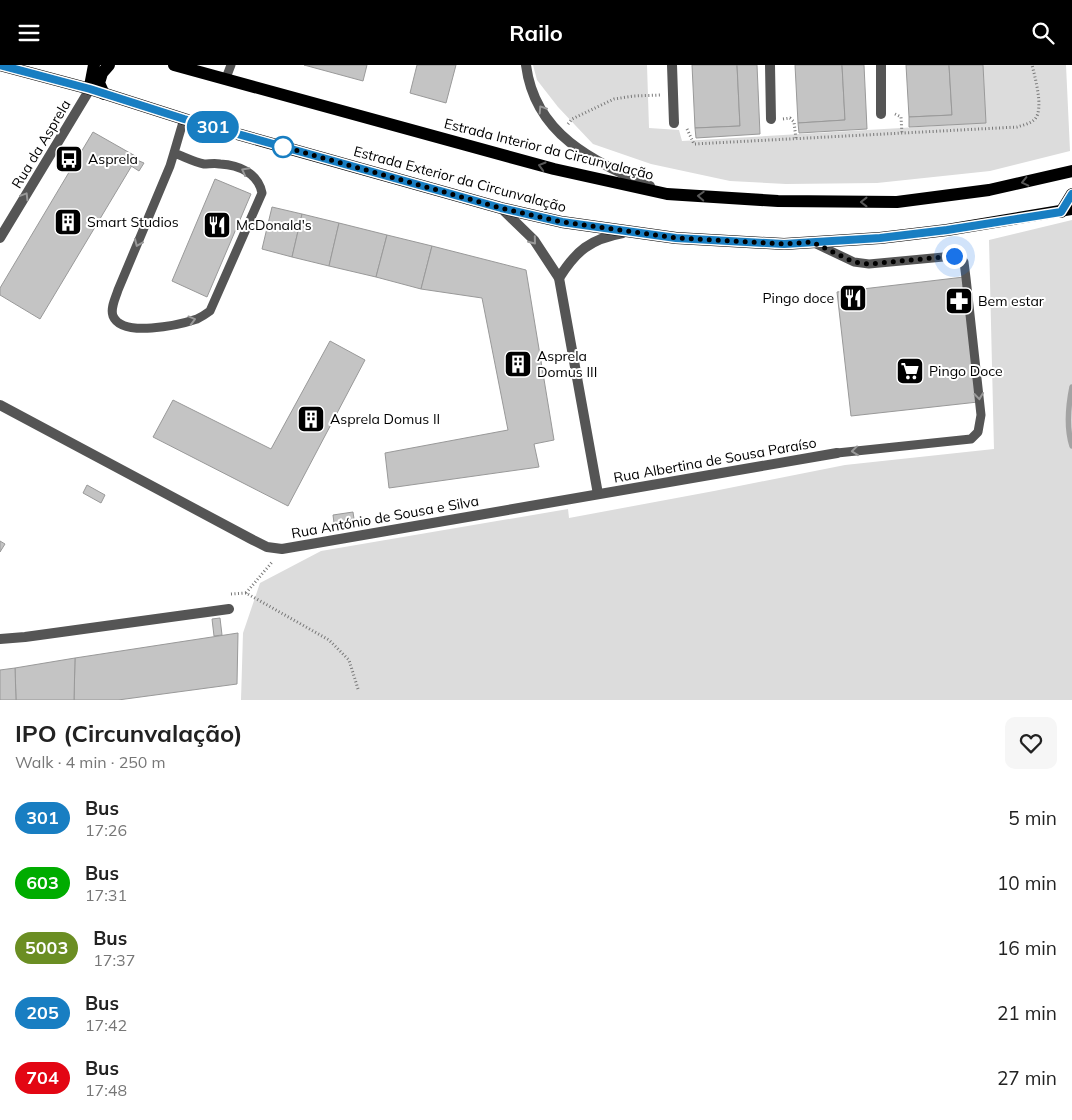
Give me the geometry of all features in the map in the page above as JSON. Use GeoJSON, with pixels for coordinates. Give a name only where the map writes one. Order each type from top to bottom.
{"type":"FeatureCollection","features":[{"type":"Feature","properties":{"kind":"main road","name":"Estrada Exterior da Circunvalação"},"geometry":{"type":"LineString","coordinates":[[0,65],[90,89],[184,119],[501,208],[562,222],[629,232],[676,238],[784,244],[880,238],[947,230],[1067,210]]}},
{"type":"Feature","properties":{"kind":"main road"},"geometry":{"type":"LineString","coordinates":[[90,89],[94,65]]}},
{"type":"Feature","properties":{"kind":"main road"},"geometry":{"type":"LineString","coordinates":[[104,94],[99,83],[102,73],[108,65]]}},
{"type":"Feature","properties":{"kind":"main road","name":"Estrada Interior da Circunvalação"},"geometry":{"type":"LineString","coordinates":[[174,65],[554,169],[666,194],[778,201],[896,202],[989,190],[1072,171]]}},
{"type":"Feature","properties":{"kind":"main road"},"geometry":{"type":"LineString","coordinates":[[1067,210],[1072,195]]}},
{"type":"Feature","properties":{"kind":"street"},"geometry":{"type":"LineString","coordinates":[[526,65],[527,77],[538,105],[559,134],[576,149],[608,167],[666,194]]}},
{"type":"Feature","properties":{"kind":"street"},"geometry":{"type":"LineString","coordinates":[[672,65],[674,123]]}},
{"type":"Feature","properties":{"kind":"street"},"geometry":{"type":"LineString","coordinates":[[770,65],[771,119]]}},
{"type":"Feature","properties":{"kind":"street"},"geometry":{"type":"LineString","coordinates":[[881,114],[882,65]]}},
{"type":"Feature","properties":{"kind":"street","name":"Rua da Asprela"},"geometry":{"type":"LineString","coordinates":[[0,238],[90,89]]}},
{"type":"Feature","properties":{"kind":"street"},"geometry":{"type":"LineString","coordinates":[[501,208],[534,240],[559,278],[598,494]]}},
{"type":"Feature","properties":{"kind":"street"},"geometry":{"type":"LineString","coordinates":[[559,278],[579,251],[612,235],[629,232]]}},
{"type":"Feature","properties":{"kind":"street","name":"Rua António de Sousa e Silva"},"geometry":{"type":"LineString","coordinates":[[0,405],[268,547],[282,549],[598,494]]}},
{"type":"Feature","properties":{"kind":"street","name":"Rua Albertina de Sousa Paraíso"},"geometry":{"type":"LineString","coordinates":[[598,494],[837,453]]}},
{"type":"Feature","properties":{"kind":"street"},"geometry":{"type":"LineString","coordinates":[[0,639],[229,609]]}},
{"type":"Feature","properties":{"kind":"lane"},"geometry":{"type":"LineString","coordinates":[[226,78],[231,65]]}},
{"type":"Feature","properties":{"kind":"lane"},"geometry":{"type":"LineString","coordinates":[[174,153],[203,164],[222,164],[237,167],[255,176],[260,183],[262,193],[210,311],[198,319],[138,329],[129,328],[119,323],[113,317],[111,310],[170,166],[184,119]]}},
{"type":"Feature","properties":{"kind":"lane"},"geometry":{"type":"LineString","coordinates":[[812,242],[854,262],[869,264],[954,256],[961,257],[964,262],[981,415],[978,432],[971,439],[837,453]]}},
{"type":"Feature","properties":{"kind":"path"},"geometry":{"type":"LineString","coordinates":[[674,123],[681,122],[686,125],[694,144],[1003,129],[1029,124],[1036,118],[1039,110],[1032,65]]}},
{"type":"Feature","properties":{"kind":"path"},"geometry":{"type":"LineString","coordinates":[[559,134],[572,119],[614,99],[653,95]]}},
{"type":"Feature","properties":{"kind":"path"},"geometry":{"type":"LineString","coordinates":[[881,114],[897,114],[901,117],[902,134]]}},
{"type":"Feature","properties":{"kind":"path"},"geometry":{"type":"LineString","coordinates":[[771,119],[790,118],[794,121],[796,139]]}},
{"type":"Feature","properties":{"kind":"path"},"geometry":{"type":"LineString","coordinates":[[246,593],[282,549]]}},
{"type":"Feature","properties":{"kind":"path"},"geometry":{"type":"LineString","coordinates":[[229,609],[230,594],[246,593],[329,640],[349,660],[358,689]]}},
{"type":"Feature","properties":{"kind":"shaded area"},"geometry":{"type":"Polygon","coordinates":[[[533,65],[647,65],[649,128],[679,130],[682,141],[985,123],[983,65],[1066,65],[1070,151],[990,171],[877,183],[786,184],[730,181],[651,164],[593,144],[558,107],[537,80],[533,65]]]}},
{"type":"Feature","properties":{"kind":"shaded area"},"geometry":{"type":"Polygon","coordinates":[[[1072,220],[1072,700],[241,700],[243,633],[260,583],[321,551],[568,509],[569,518],[845,465],[994,449],[989,240],[1072,220]]]}},
{"type":"Feature","properties":{"kind":"building"},"geometry":{"type":"Polygon","coordinates":[[[304,65],[367,65],[363,81],[304,65]]]}},
{"type":"Feature","properties":{"kind":"building"},"geometry":{"type":"Polygon","coordinates":[[[417,65],[456,65],[446,103],[410,93],[417,65]]]}},
{"type":"Feature","properties":{"kind":"building"},"geometry":{"type":"Polygon","coordinates":[[[692,65],[737,65],[740,126],[695,128],[692,65]]]}},
{"type":"Feature","properties":{"kind":"building"},"geometry":{"type":"Polygon","coordinates":[[[737,65],[757,65],[760,134],[696,138],[695,128],[740,126],[737,65]]]}},
{"type":"Feature","properties":{"kind":"building"},"geometry":{"type":"Polygon","coordinates":[[[795,65],[842,65],[845,120],[798,123],[795,65]]]}},
{"type":"Feature","properties":{"kind":"building"},"geometry":{"type":"Polygon","coordinates":[[[842,65],[864,65],[867,129],[799,133],[798,123],[845,120],[842,65]]]}},
{"type":"Feature","properties":{"kind":"building"},"geometry":{"type":"Polygon","coordinates":[[[906,65],[949,65],[952,115],[909,117],[906,65]]]}},
{"type":"Feature","properties":{"kind":"building"},"geometry":{"type":"Polygon","coordinates":[[[949,65],[983,65],[986,123],[909,127],[909,117],[952,115],[949,65]]]}},
{"type":"Feature","properties":{"kind":"building","name":"Smart Studios"},"geometry":{"type":"Polygon","coordinates":[[[93,132],[137,157],[40,319],[0,295],[0,288],[93,132]]]}},
{"type":"Feature","properties":{"kind":"building"},"geometry":{"type":"Polygon","coordinates":[[[132,158],[144,163],[139,171],[128,164],[132,158]]]}},
{"type":"Feature","properties":{"kind":"building","name":"McDonald's"},"geometry":{"type":"Polygon","coordinates":[[[215,179],[251,194],[207,297],[172,281],[215,179]]]}},
{"type":"Feature","properties":{"kind":"building"},"geometry":{"type":"Polygon","coordinates":[[[272,207],[302,214],[292,257],[262,249],[272,207]]]}},
{"type":"Feature","properties":{"kind":"building"},"geometry":{"type":"Polygon","coordinates":[[[302,214],[339,223],[329,266],[292,257],[302,214]]]}},
{"type":"Feature","properties":{"kind":"building"},"geometry":{"type":"Polygon","coordinates":[[[339,223],[387,235],[376,277],[329,266],[339,223]]]}},
{"type":"Feature","properties":{"kind":"building"},"geometry":{"type":"Polygon","coordinates":[[[387,235],[432,246],[421,289],[376,277],[387,235]]]}},
{"type":"Feature","properties":{"kind":"building","name":"Asprela Domus III"},"geometry":{"type":"Polygon","coordinates":[[[432,246],[526,270],[554,440],[534,444],[539,467],[389,488],[385,453],[508,430],[482,298],[421,289],[432,246]]]}},
{"type":"Feature","properties":{"kind":"building","name":"Pingo Doce"},"geometry":{"type":"Polygon","coordinates":[[[964,277],[978,402],[851,416],[837,292],[964,277]]]}},
{"type":"Feature","properties":{"kind":"building","name":"Asprela Domus II"},"geometry":{"type":"Polygon","coordinates":[[[330,341],[365,360],[288,506],[153,437],[173,400],[271,449],[330,341]]]}},
{"type":"Feature","properties":{"kind":"building"},"geometry":{"type":"Polygon","coordinates":[[[87,485],[105,495],[101,503],[83,493],[87,485]]]}},
{"type":"Feature","properties":{"kind":"building"},"geometry":{"type":"Polygon","coordinates":[[[353,512],[354,519],[334,523],[333,515],[353,512]]]}},
{"type":"Feature","properties":{"kind":"building"},"geometry":{"type":"Polygon","coordinates":[[[0,541],[5,544],[0,552],[0,541]]]}},
{"type":"Feature","properties":{"kind":"building"},"geometry":{"type":"Polygon","coordinates":[[[220,618],[222,635],[214,636],[212,619],[220,618]]]}},
{"type":"Feature","properties":{"kind":"building"},"geometry":{"type":"Polygon","coordinates":[[[238,633],[237,684],[118,700],[74,700],[75,658],[238,633]]]}},
{"type":"Feature","properties":{"kind":"building"},"geometry":{"type":"Polygon","coordinates":[[[75,658],[74,700],[16,700],[15,668],[75,658]]]}},
{"type":"Feature","properties":{"kind":"building"},"geometry":{"type":"Polygon","coordinates":[[[15,668],[16,700],[0,700],[0,670],[15,668]]]}},
{"type":"Feature","properties":{"kind":"waterway"},"geometry":{"type":"LineString","coordinates":[[1072,387],[1068,417],[1072,446]]}},
{"type":"Feature","properties":{"kind":"bus line","name":"301"},"geometry":{"type":"LineString","coordinates":[[0,65],[90,89],[184,119],[501,208],[562,222],[676,238],[784,244],[880,238],[947,230],[1061,212],[1072,194]]}},
{"type":"Feature","properties":{"kind":"place","name":"Asprela"},"geometry":{"type":"Point","coordinates":[69,159]}},
{"type":"Feature","properties":{"kind":"place","name":"Smart Studios"},"geometry":{"type":"Point","coordinates":[68,222]}},
{"type":"Feature","properties":{"kind":"place","name":"McDonald's"},"geometry":{"type":"Point","coordinates":[217,225]}},
{"type":"Feature","properties":{"kind":"place","name":"Pingo doce"},"geometry":{"type":"Point","coordinates":[853,298]}},
{"type":"Feature","properties":{"kind":"place","name":"Bem estar"},"geometry":{"type":"Point","coordinates":[959,301]}},
{"type":"Feature","properties":{"kind":"place","name":"Asprela Domus III"},"geometry":{"type":"Point","coordinates":[518,364]}},
{"type":"Feature","properties":{"kind":"place","name":"Pingo Doce"},"geometry":{"type":"Point","coordinates":[910,371]}},
{"type":"Feature","properties":{"kind":"place","name":"Asprela Domus II"},"geometry":{"type":"Point","coordinates":[311,419]}},
{"type":"Feature","properties":{"kind":"route"},"geometry":{"type":"LineString","coordinates":[[283,147],[277,145],[501,208],[562,222],[676,238],[784,244],[812,242],[854,262],[869,264],[954,256]]}}]}
